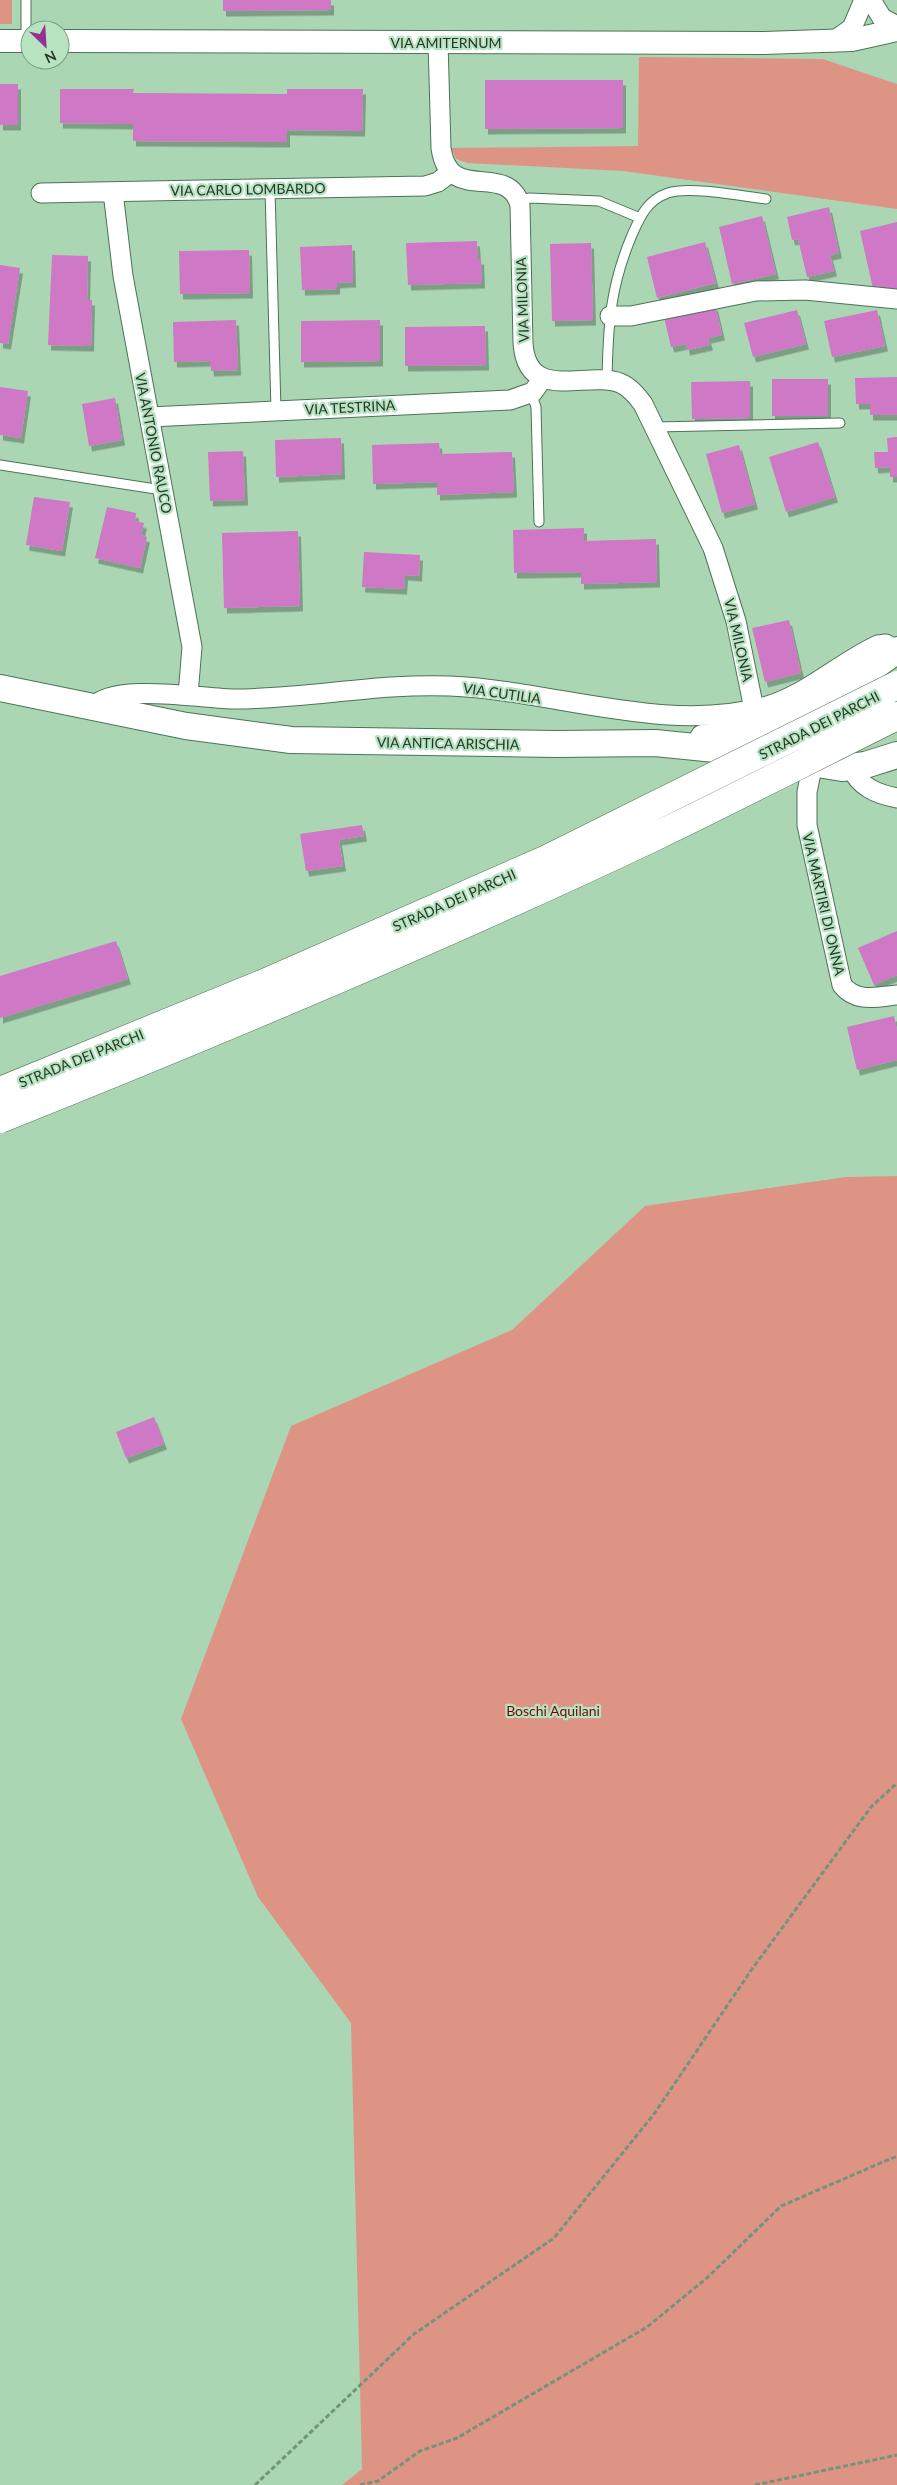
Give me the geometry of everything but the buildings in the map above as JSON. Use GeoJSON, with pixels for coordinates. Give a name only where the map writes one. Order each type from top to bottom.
{"type":"FeatureCollection","features":[{"type":"Feature","properties":{"kind":"highway","name":"STRADA DEI PARCHI"},"geometry":{"type":"LineString","coordinates":[[0,1090],[262,984],[538,862],[810,730],[897,685]]}},
{"type":"Feature","properties":{"kind":"highway","name":"STRADA DEI PARCHI"},"geometry":{"type":"LineString","coordinates":[[0,1119],[152,1058],[461,926],[654,837],[897,716]]}},
{"type":"Feature","properties":{"kind":"main road"},"geometry":{"type":"LineString","coordinates":[[655,743],[740,732],[779,720],[816,704],[841,690],[896,651]]}},
{"type":"Feature","properties":{"kind":"main road","name":"VIA ANTICA ARISCHIA"},"geometry":{"type":"LineString","coordinates":[[0,688],[195,728],[291,740],[555,744],[655,743],[745,752],[813,764],[858,766],[897,755]]}},
{"type":"Feature","properties":{"kind":"main road"},"geometry":{"type":"LineString","coordinates":[[841,690],[860,699],[874,718],[876,736],[874,747],[858,766]]}},
{"type":"Feature","properties":{"kind":"main road"},"geometry":{"type":"LineString","coordinates":[[813,764],[803,753],[799,730],[807,712],[816,704]]}},
{"type":"Feature","properties":{"kind":"street"},"geometry":{"type":"LineString","coordinates":[[832,42],[852,28],[864,0]]}},
{"type":"Feature","properties":{"kind":"street"},"geometry":{"type":"LineString","coordinates":[[871,0],[882,18],[897,28]]}},
{"type":"Feature","properties":{"kind":"street","name":"VIA AMITERNUM"},"geometry":{"type":"LineString","coordinates":[[70,41],[832,42],[862,39],[897,28]]}},
{"type":"Feature","properties":{"kind":"street"},"geometry":{"type":"LineString","coordinates":[[0,41],[20,41]]}},
{"type":"Feature","properties":{"kind":"street"},"geometry":{"type":"LineString","coordinates":[[438,42],[441,148],[444,161],[451,172],[468,182],[502,184],[511,189],[518,200]]}},
{"type":"Feature","properties":{"kind":"street","name":"VIA CARLO LOMBARDO"},"geometry":{"type":"LineString","coordinates":[[41,193],[425,186],[438,182],[451,172]]}},
{"type":"Feature","properties":{"kind":"street","name":"VIA ANTONIO RAUCO"},"geometry":{"type":"LineString","coordinates":[[113,192],[123,276],[192,646],[188,695]]}},
{"type":"Feature","properties":{"kind":"street","name":"VIA MILONIA"},"geometry":{"type":"LineString","coordinates":[[518,200],[520,210],[523,348],[531,367],[543,378],[554,382],[607,381],[622,384],[634,393],[655,427],[713,548],[727,588],[744,657],[754,709]]}},
{"type":"Feature","properties":{"kind":"street"},"geometry":{"type":"LineString","coordinates":[[610,316],[631,316],[756,290],[805,290],[897,299]]}},
{"type":"Feature","properties":{"kind":"street"},"geometry":{"type":"LineString","coordinates":[[531,393],[543,378]]}},
{"type":"Feature","properties":{"kind":"street","name":"VIA TESTRINA"},"geometry":{"type":"LineString","coordinates":[[149,417],[510,400],[531,393]]}},
{"type":"Feature","properties":{"kind":"street","name":"VIA CUTILIA"},"geometry":{"type":"LineString","coordinates":[[93,707],[100,700],[116,696],[188,695],[232,699],[449,686],[484,689],[567,703],[659,713],[713,714],[754,709],[779,702],[799,693],[878,645],[886,644],[896,651]]}},
{"type":"Feature","properties":{"kind":"street","name":"VIA MARTIRI DI ONNA"},"geometry":{"type":"LineString","coordinates":[[813,764],[806,792],[807,825],[842,985],[851,994],[861,997],[897,996]]}},
{"type":"Feature","properties":{"kind":"street"},"geometry":{"type":"LineString","coordinates":[[858,766],[857,780],[868,788],[897,798]]}},
{"type":"Feature","properties":{"kind":"lane"},"geometry":{"type":"LineString","coordinates":[[26,0],[27,20]]}},
{"type":"Feature","properties":{"kind":"lane"},"geometry":{"type":"LineString","coordinates":[[270,189],[276,410]]}},
{"type":"Feature","properties":{"kind":"lane"},"geometry":{"type":"LineString","coordinates":[[607,381],[610,316],[619,267],[640,218],[651,203],[672,192],[686,191],[766,199]]}},
{"type":"Feature","properties":{"kind":"lane"},"geometry":{"type":"LineString","coordinates":[[518,200],[530,198],[599,201],[640,218]]}},
{"type":"Feature","properties":{"kind":"lane"},"geometry":{"type":"LineString","coordinates":[[531,393],[536,407],[538,522]]}},
{"type":"Feature","properties":{"kind":"lane"},"geometry":{"type":"LineString","coordinates":[[655,427],[840,423]]}},
{"type":"Feature","properties":{"kind":"lane"},"geometry":{"type":"LineString","coordinates":[[0,465],[162,490]]}},
{"type":"Feature","properties":{"kind":"path"},"geometry":{"type":"LineString","coordinates":[[255,2485],[414,2334],[554,2238],[654,2114],[752,1969],[870,1807],[897,1783]]}},
{"type":"Feature","properties":{"kind":"path"},"geometry":{"type":"LineString","coordinates":[[360,2485],[378,2481],[420,2451],[457,2438],[646,2327],[708,2277],[781,2206],[897,2156]]}},
{"type":"Feature","properties":{"kind":"path"},"geometry":{"type":"LineString","coordinates":[[755,2485],[897,2455]]}},
{"type":"Feature","properties":{"kind":"green space"},"geometry":{"type":"Polygon","coordinates":[[[0,0],[12,0],[12,24],[0,24],[0,0]]]}},
{"type":"Feature","properties":{"kind":"green space"},"geometry":{"type":"Polygon","coordinates":[[[639,57],[823,59],[897,84],[897,209],[623,171],[467,163],[456,159],[451,148],[638,146],[639,57]]]}},
{"type":"Feature","properties":{"kind":"green space","name":"Boschi Aquilani"},"geometry":{"type":"Polygon","coordinates":[[[897,1176],[897,2485],[342,2485],[362,2469],[351,2023],[258,1897],[181,1719],[291,1426],[512,1330],[645,1206],[846,1177],[897,1176]]]}}]}
